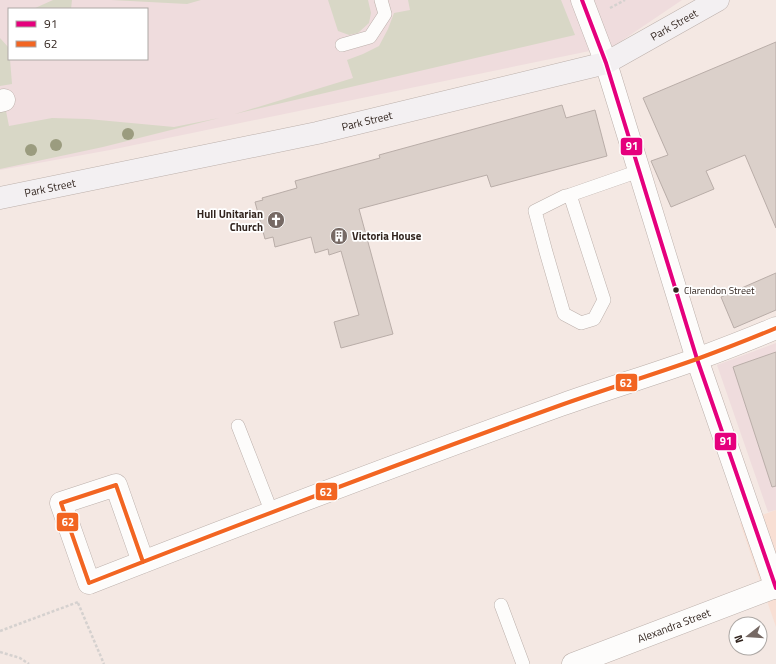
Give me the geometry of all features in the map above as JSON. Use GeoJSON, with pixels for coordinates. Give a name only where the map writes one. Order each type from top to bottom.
{"type":"FeatureCollection","features":[{"type":"Feature","properties":{"kind":"street"},"geometry":{"type":"LineString","coordinates":[[582,0],[606,63],[697,359],[776,588]]}},
{"type":"Feature","properties":{"kind":"street","name":"Park Street"},"geometry":{"type":"LineString","coordinates":[[0,198],[317,133],[606,63],[718,0]]}},
{"type":"Feature","properties":{"kind":"street"},"geometry":{"type":"LineString","coordinates":[[143,562],[116,485],[61,503],[89,583],[562,405],[697,359],[776,328]]}},
{"type":"Feature","properties":{"kind":"street","name":"Alexandra Street"},"geometry":{"type":"LineString","coordinates":[[573,664],[776,588]]}},
{"type":"Feature","properties":{"kind":"lane"},"geometry":{"type":"LineString","coordinates":[[342,45],[370,37],[384,14],[381,0]]}},
{"type":"Feature","properties":{"kind":"lane"},"geometry":{"type":"LineString","coordinates":[[570,194],[604,300],[594,319],[581,323],[564,314],[535,211],[570,194],[639,171]]}},
{"type":"Feature","properties":{"kind":"lane"},"geometry":{"type":"LineString","coordinates":[[238,426],[272,513]]}},
{"type":"Feature","properties":{"kind":"lane"},"geometry":{"type":"LineString","coordinates":[[501,605],[523,664]]}},
{"type":"Feature","properties":{"kind":"path"},"geometry":{"type":"LineString","coordinates":[[607,4],[610,9],[625,0]]}},
{"type":"Feature","properties":{"kind":"path"},"geometry":{"type":"LineString","coordinates":[[0,631],[78,603],[89,583]]}},
{"type":"Feature","properties":{"kind":"path"},"geometry":{"type":"LineString","coordinates":[[78,603],[104,664]]}},
{"type":"Feature","properties":{"kind":"path"},"geometry":{"type":"LineString","coordinates":[[0,652],[20,658],[29,664]]}},
{"type":"Feature","properties":{"kind":"shaded area"},"geometry":{"type":"Polygon","coordinates":[[[0,0],[682,0],[614,46],[110,150],[0,170],[0,0]]]}},
{"type":"Feature","properties":{"kind":"shaded area"},"geometry":{"type":"Polygon","coordinates":[[[776,343],[776,510],[768,512],[717,365],[776,343]]]}},
{"type":"Feature","properties":{"kind":"shaded area"},"geometry":{"type":"Polygon","coordinates":[[[776,510],[776,627],[740,523],[776,510]]]}},
{"type":"Feature","properties":{"kind":"green space"},"geometry":{"type":"Polygon","coordinates":[[[53,0],[72,0],[71,8],[35,8],[53,0]]]}},
{"type":"Feature","properties":{"kind":"green space"},"geometry":{"type":"Polygon","coordinates":[[[111,0],[201,0],[187,4],[111,0]]]}},
{"type":"Feature","properties":{"kind":"green space"},"geometry":{"type":"Polygon","coordinates":[[[328,0],[368,0],[371,13],[369,23],[358,33],[349,35],[338,31],[328,0]]]}},
{"type":"Feature","properties":{"kind":"green space"},"geometry":{"type":"Polygon","coordinates":[[[408,0],[561,0],[575,35],[235,114],[353,78],[347,60],[379,46],[394,13],[410,10],[408,0]]]}},
{"type":"Feature","properties":{"kind":"green space"},"geometry":{"type":"Polygon","coordinates":[[[0,38],[8,47],[8,60],[10,60],[12,84],[0,86],[0,38]]]}},
{"type":"Feature","properties":{"kind":"green space"},"geometry":{"type":"Polygon","coordinates":[[[6,111],[9,126],[52,118],[88,119],[174,127],[219,118],[103,147],[0,169],[0,112],[6,111]]]}},
{"type":"Feature","properties":{"kind":"building"},"geometry":{"type":"Polygon","coordinates":[[[776,42],[776,228],[745,155],[706,171],[714,189],[671,207],[651,161],[668,155],[643,98],[776,42]]]}},
{"type":"Feature","properties":{"kind":"building","name":"Victoria House"},"geometry":{"type":"Polygon","coordinates":[[[562,105],[566,118],[595,110],[607,156],[491,187],[487,175],[359,209],[393,334],[341,348],[334,322],[359,315],[341,251],[329,255],[328,249],[315,253],[311,237],[275,247],[273,237],[265,239],[255,202],[263,200],[262,198],[297,188],[295,181],[380,158],[379,155],[562,105]]]}},
{"type":"Feature","properties":{"kind":"building"},"geometry":{"type":"Polygon","coordinates":[[[776,273],[776,310],[734,328],[721,297],[776,273]]]}},
{"type":"Feature","properties":{"kind":"building"},"geometry":{"type":"Polygon","coordinates":[[[776,352],[776,486],[772,487],[733,367],[776,352]]]}},
{"type":"Feature","properties":{"kind":"transit line","name":"91"},"geometry":{"type":"LineString","coordinates":[[582,0],[606,63],[697,359],[776,588]]}},
{"type":"Feature","properties":{"kind":"transit line","name":"62"},"geometry":{"type":"LineString","coordinates":[[143,562],[116,485],[61,503],[89,583],[443,448],[561,405],[697,359],[776,328]]}},
{"type":"Feature","properties":{"kind":"place","name":"Hull Unitarian Church"},"geometry":{"type":"Point","coordinates":[276,220]}},
{"type":"Feature","properties":{"kind":"place","name":"Victoria House"},"geometry":{"type":"Point","coordinates":[339,236]}},
{"type":"Feature","properties":{"kind":"place","name":"Clarendon Street"},"geometry":{"type":"Point","coordinates":[676,290]}}]}
